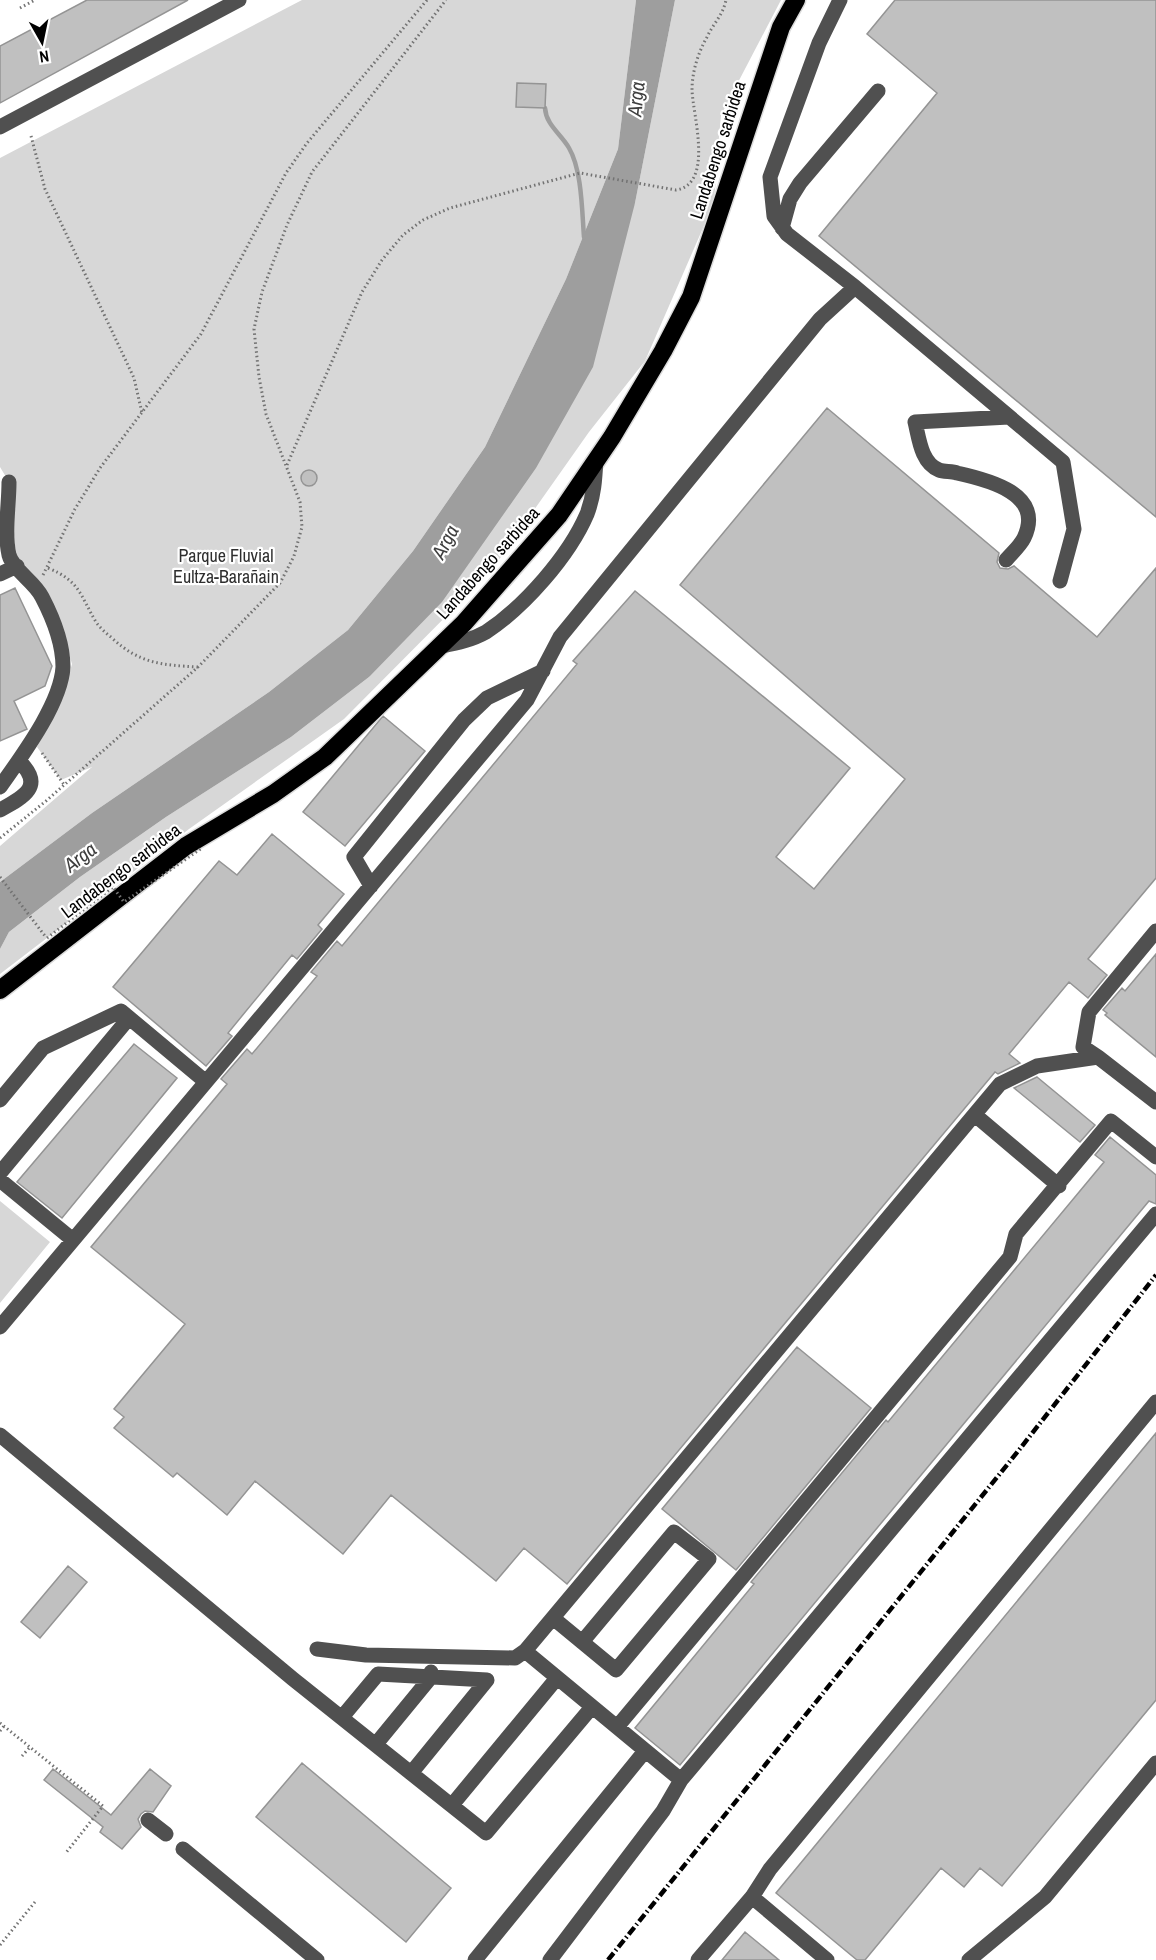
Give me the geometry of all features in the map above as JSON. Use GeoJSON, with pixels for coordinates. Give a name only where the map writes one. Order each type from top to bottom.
{"type":"FeatureCollection","features":[{"type":"Feature","properties":{"kind":"highway","name":"Landabengo sarbidea"},"geometry":{"type":"LineString","coordinates":[[0,990],[186,846],[273,794],[325,757],[442,646],[508,576],[559,515],[663,351],[691,297],[781,27],[796,0]]}},
{"type":"Feature","properties":{"kind":"street"},"geometry":{"type":"LineString","coordinates":[[0,127],[239,0]]}},
{"type":"Feature","properties":{"kind":"street"},"geometry":{"type":"LineString","coordinates":[[840,0],[814,54],[770,177],[774,216],[786,234],[855,287],[1063,462],[1074,529],[1060,581]]}},
{"type":"Feature","properties":{"kind":"street"},"geometry":{"type":"LineString","coordinates":[[782,228],[790,199],[800,183],[878,91]]}},
{"type":"Feature","properties":{"kind":"street"},"geometry":{"type":"LineString","coordinates":[[0,1327],[527,700],[567,628],[820,319],[855,287]]}},
{"type":"Feature","properties":{"kind":"street"},"geometry":{"type":"LineString","coordinates":[[1006,560],[1023,539],[1029,522],[1026,506],[1019,496],[1008,488],[957,472],[938,470],[925,458],[915,422],[1009,417]]}},
{"type":"Feature","properties":{"kind":"street"},"geometry":{"type":"LineString","coordinates":[[442,646],[474,637],[503,619],[563,555],[588,512],[595,486],[596,459]]}},
{"type":"Feature","properties":{"kind":"street"},"geometry":{"type":"LineString","coordinates":[[0,787],[45,718],[63,669],[61,647],[50,612],[37,586],[9,558],[6,537],[9,482]]}},
{"type":"Feature","properties":{"kind":"street"},"geometry":{"type":"LineString","coordinates":[[0,574],[17,566]]}},
{"type":"Feature","properties":{"kind":"street"},"geometry":{"type":"LineString","coordinates":[[371,886],[354,857],[464,720],[487,698],[543,671]]}},
{"type":"Feature","properties":{"kind":"street"},"geometry":{"type":"LineString","coordinates":[[0,810],[29,790],[32,781],[29,771],[19,761]]}},
{"type":"Feature","properties":{"kind":"street"},"geometry":{"type":"LineString","coordinates":[[1156,931],[1089,1012],[1083,1047],[1156,1102]]}},
{"type":"Feature","properties":{"kind":"street"},"geometry":{"type":"LineString","coordinates":[[0,1100],[43,1048],[121,1011],[206,1082]]}},
{"type":"Feature","properties":{"kind":"street"},"geometry":{"type":"LineString","coordinates":[[0,1173],[129,1018]]}},
{"type":"Feature","properties":{"kind":"street"},"geometry":{"type":"LineString","coordinates":[[317,1649],[366,1655],[515,1658],[525,1652],[1000,1084],[1037,1066],[1098,1057]]}},
{"type":"Feature","properties":{"kind":"street"},"geometry":{"type":"LineString","coordinates":[[975,1115],[1059,1186]]}},
{"type":"Feature","properties":{"kind":"street"},"geometry":{"type":"LineString","coordinates":[[617,1727],[1010,1257],[1016,1234],[1059,1186],[1111,1121],[1156,1157]]}},
{"type":"Feature","properties":{"kind":"street"},"geometry":{"type":"LineString","coordinates":[[0,1180],[73,1240]]}},
{"type":"Feature","properties":{"kind":"street"},"geometry":{"type":"LineString","coordinates":[[550,1960],[663,1811],[681,1780],[1156,1214]]}},
{"type":"Feature","properties":{"kind":"street"},"geometry":{"type":"LineString","coordinates":[[698,1960],[752,1897],[770,1869],[1156,1402]]}},
{"type":"Feature","properties":{"kind":"street"},"geometry":{"type":"LineString","coordinates":[[0,1435],[293,1679],[343,1716],[486,1833],[592,1707]]}},
{"type":"Feature","properties":{"kind":"street"},"geometry":{"type":"LineString","coordinates":[[553,1618],[582,1642],[616,1670],[709,1559],[674,1532],[582,1642]]}},
{"type":"Feature","properties":{"kind":"street"},"geometry":{"type":"LineString","coordinates":[[525,1652],[681,1780]]}},
{"type":"Feature","properties":{"kind":"street"},"geometry":{"type":"LineString","coordinates":[[376,1743],[431,1677],[432,1656]]}},
{"type":"Feature","properties":{"kind":"street"},"geometry":{"type":"LineString","coordinates":[[343,1716],[378,1674],[487,1680],[412,1772]]}},
{"type":"Feature","properties":{"kind":"street"},"geometry":{"type":"LineString","coordinates":[[452,1805],[557,1678]]}},
{"type":"Feature","properties":{"kind":"street"},"geometry":{"type":"LineString","coordinates":[[475,1960],[645,1750]]}},
{"type":"Feature","properties":{"kind":"street"},"geometry":{"type":"LineString","coordinates":[[969,1960],[1045,1897],[1156,1763]]}},
{"type":"Feature","properties":{"kind":"street"},"geometry":{"type":"LineString","coordinates":[[148,1820],[185,1846],[317,1960]]}},
{"type":"Feature","properties":{"kind":"street"},"geometry":{"type":"LineString","coordinates":[[752,1897],[827,1960]]}},
{"type":"Feature","properties":{"kind":"path"},"geometry":{"type":"LineString","coordinates":[[20,8],[35,0]]}},
{"type":"Feature","properties":{"kind":"path"},"geometry":{"type":"LineString","coordinates":[[40,578],[48,568],[75,509],[100,468],[201,334],[296,158],[427,0]]}},
{"type":"Feature","properties":{"kind":"path"},"geometry":{"type":"LineString","coordinates":[[0,838],[65,786],[198,667],[280,583],[294,556],[302,527],[300,502],[266,414],[259,377],[254,329],[262,292],[287,225],[312,172],[446,0]]}},
{"type":"Feature","properties":{"kind":"path"},"geometry":{"type":"LineString","coordinates":[[287,465],[362,292],[382,260],[403,235],[423,220],[450,208],[580,173],[676,190],[685,188],[694,179],[699,157],[692,92],[694,70],[706,37],[724,10],[726,0]]}},
{"type":"Feature","properties":{"kind":"path"},"geometry":{"type":"LineString","coordinates":[[31,136],[45,189],[134,378],[142,413]]}},
{"type":"Feature","properties":{"kind":"path"},"geometry":{"type":"LineString","coordinates":[[48,568],[64,574],[76,584],[97,624],[127,653],[156,664],[198,667]]}},
{"type":"Feature","properties":{"kind":"path"},"geometry":{"type":"LineString","coordinates":[[37,747],[65,786]]}},
{"type":"Feature","properties":{"kind":"path"},"geometry":{"type":"LineString","coordinates":[[0,878],[47,939],[113,887],[124,902],[202,848]]}},
{"type":"Feature","properties":{"kind":"path"},"geometry":{"type":"LineString","coordinates":[[0,1723],[103,1806],[65,1854]]}},
{"type":"Feature","properties":{"kind":"path"},"geometry":{"type":"LineString","coordinates":[[0,1731],[4,1726]]}},
{"type":"Feature","properties":{"kind":"path"},"geometry":{"type":"LineString","coordinates":[[22,1756],[30,1747]]}},
{"type":"Feature","properties":{"kind":"path"},"geometry":{"type":"LineString","coordinates":[[0,1946],[35,1902]]}},
{"type":"Feature","properties":{"kind":"green space","name":"Parque Fluvial Eultza-Barañain"},"geometry":{"type":"Polygon","coordinates":[[[302,0],[636,0],[618,149],[566,279],[485,447],[413,551],[348,630],[269,692],[92,813],[0,882],[0,846],[92,767],[61,780],[37,747],[65,689],[72,664],[57,613],[17,566],[9,482],[0,467],[0,158],[302,0]]]}},
{"type":"Feature","properties":{"kind":"green space"},"geometry":{"type":"Polygon","coordinates":[[[675,0],[781,0],[721,115],[719,138],[721,144],[713,205],[645,361],[589,432],[491,571],[344,719],[189,829],[0,974],[0,949],[9,932],[80,877],[166,817],[291,737],[369,677],[635,203],[675,0]]]}},
{"type":"Feature","properties":{"kind":"green space"},"geometry":{"type":"Polygon","coordinates":[[[0,1201],[50,1242],[0,1303],[0,1201]]]}},
{"type":"Feature","properties":{"kind":"water","name":"Arga"},"geometry":{"type":"Polygon","coordinates":[[[636,0],[675,0],[635,203],[593,367],[536,468],[442,602],[369,677],[291,737],[166,817],[80,877],[9,932],[0,949],[0,882],[92,813],[269,692],[348,630],[413,551],[485,447],[566,279],[618,149],[636,0]]]}},
{"type":"Feature","properties":{"kind":"building"},"geometry":{"type":"Polygon","coordinates":[[[87,0],[188,0],[0,103],[0,46],[87,0]]]}},
{"type":"Feature","properties":{"kind":"building"},"geometry":{"type":"Polygon","coordinates":[[[895,0],[1156,0],[1156,517],[819,236],[937,93],[867,34],[895,0]]]}},
{"type":"Feature","properties":{"kind":"building"},"geometry":{"type":"Polygon","coordinates":[[[517,83],[546,84],[545,108],[516,107],[517,83]]]}},
{"type":"Feature","properties":{"kind":"building"},"geometry":{"type":"Polygon","coordinates":[[[827,408],[999,553],[997,562],[1000,568],[1008,569],[1014,566],[1097,637],[1156,568],[1156,878],[1088,959],[1107,975],[1088,998],[1069,982],[1009,1054],[1020,1063],[998,1074],[995,1072],[567,1584],[524,1548],[496,1581],[391,1495],[343,1554],[255,1481],[227,1515],[177,1473],[173,1477],[114,1428],[124,1417],[114,1409],[185,1324],[91,1247],[227,1084],[221,1079],[247,1049],[252,1054],[317,976],[311,972],[337,941],[342,946],[577,664],[573,661],[635,591],[850,768],[776,857],[814,889],[905,779],[680,585],[827,408]]]}},
{"type":"Feature","properties":{"kind":"building"},"geometry":{"type":"Polygon","coordinates":[[[306,470],[312,470],[317,478],[315,484],[306,486],[301,481],[301,475],[306,470]]]}},
{"type":"Feature","properties":{"kind":"building"},"geometry":{"type":"Polygon","coordinates":[[[15,588],[52,666],[45,686],[14,701],[27,729],[0,741],[0,595],[15,588]]]}},
{"type":"Feature","properties":{"kind":"building"},"geometry":{"type":"Polygon","coordinates":[[[383,716],[425,751],[345,846],[303,812],[383,716]]]}},
{"type":"Feature","properties":{"kind":"building"},"geometry":{"type":"Polygon","coordinates":[[[272,834],[344,894],[318,925],[322,929],[297,959],[292,955],[228,1033],[232,1036],[206,1066],[113,987],[219,861],[237,875],[272,834]]]}},
{"type":"Feature","properties":{"kind":"building"},"geometry":{"type":"Polygon","coordinates":[[[1156,954],[1156,1057],[1105,1015],[1107,1013],[1103,1010],[1122,988],[1125,991],[1156,954]]]}},
{"type":"Feature","properties":{"kind":"building"},"geometry":{"type":"Polygon","coordinates":[[[134,1044],[177,1078],[62,1218],[17,1182],[134,1044]]]}},
{"type":"Feature","properties":{"kind":"building"},"geometry":{"type":"Polygon","coordinates":[[[1037,1077],[1095,1125],[1080,1142],[1014,1088],[1037,1077]]]}},
{"type":"Feature","properties":{"kind":"building"},"geometry":{"type":"Polygon","coordinates":[[[1110,1137],[1156,1175],[1156,1204],[1149,1201],[680,1765],[635,1728],[754,1584],[751,1582],[886,1420],[888,1422],[1104,1162],[1095,1155],[1110,1137]]]}},
{"type":"Feature","properties":{"kind":"building"},"geometry":{"type":"Polygon","coordinates":[[[797,1347],[871,1408],[736,1570],[662,1509],[797,1347]]]}},
{"type":"Feature","properties":{"kind":"building"},"geometry":{"type":"Polygon","coordinates":[[[1156,1433],[1156,1700],[1002,1886],[980,1868],[964,1887],[941,1868],[865,1960],[857,1960],[776,1893],[1156,1433]]]}},
{"type":"Feature","properties":{"kind":"building"},"geometry":{"type":"Polygon","coordinates":[[[68,1566],[87,1582],[40,1638],[21,1622],[68,1566]]]}},
{"type":"Feature","properties":{"kind":"building"},"geometry":{"type":"Polygon","coordinates":[[[302,1763],[451,1888],[406,1942],[256,1817],[302,1763]]]}},
{"type":"Feature","properties":{"kind":"building"},"geometry":{"type":"Polygon","coordinates":[[[53,1769],[111,1815],[150,1769],[171,1786],[153,1812],[145,1811],[141,1814],[138,1819],[141,1827],[122,1849],[100,1832],[103,1827],[44,1780],[53,1769]]]}},
{"type":"Feature","properties":{"kind":"building"},"geometry":{"type":"Polygon","coordinates":[[[745,1932],[779,1960],[722,1960],[745,1932]]]}},
{"type":"Feature","properties":{"kind":"waterway"},"geometry":{"type":"LineString","coordinates":[[545,108],[548,119],[569,148],[577,168],[584,237]]}},
{"type":"Feature","properties":{"kind":"railway"},"geometry":{"type":"LineString","coordinates":[[608,1960],[1019,1450],[1156,1275]]}}]}
